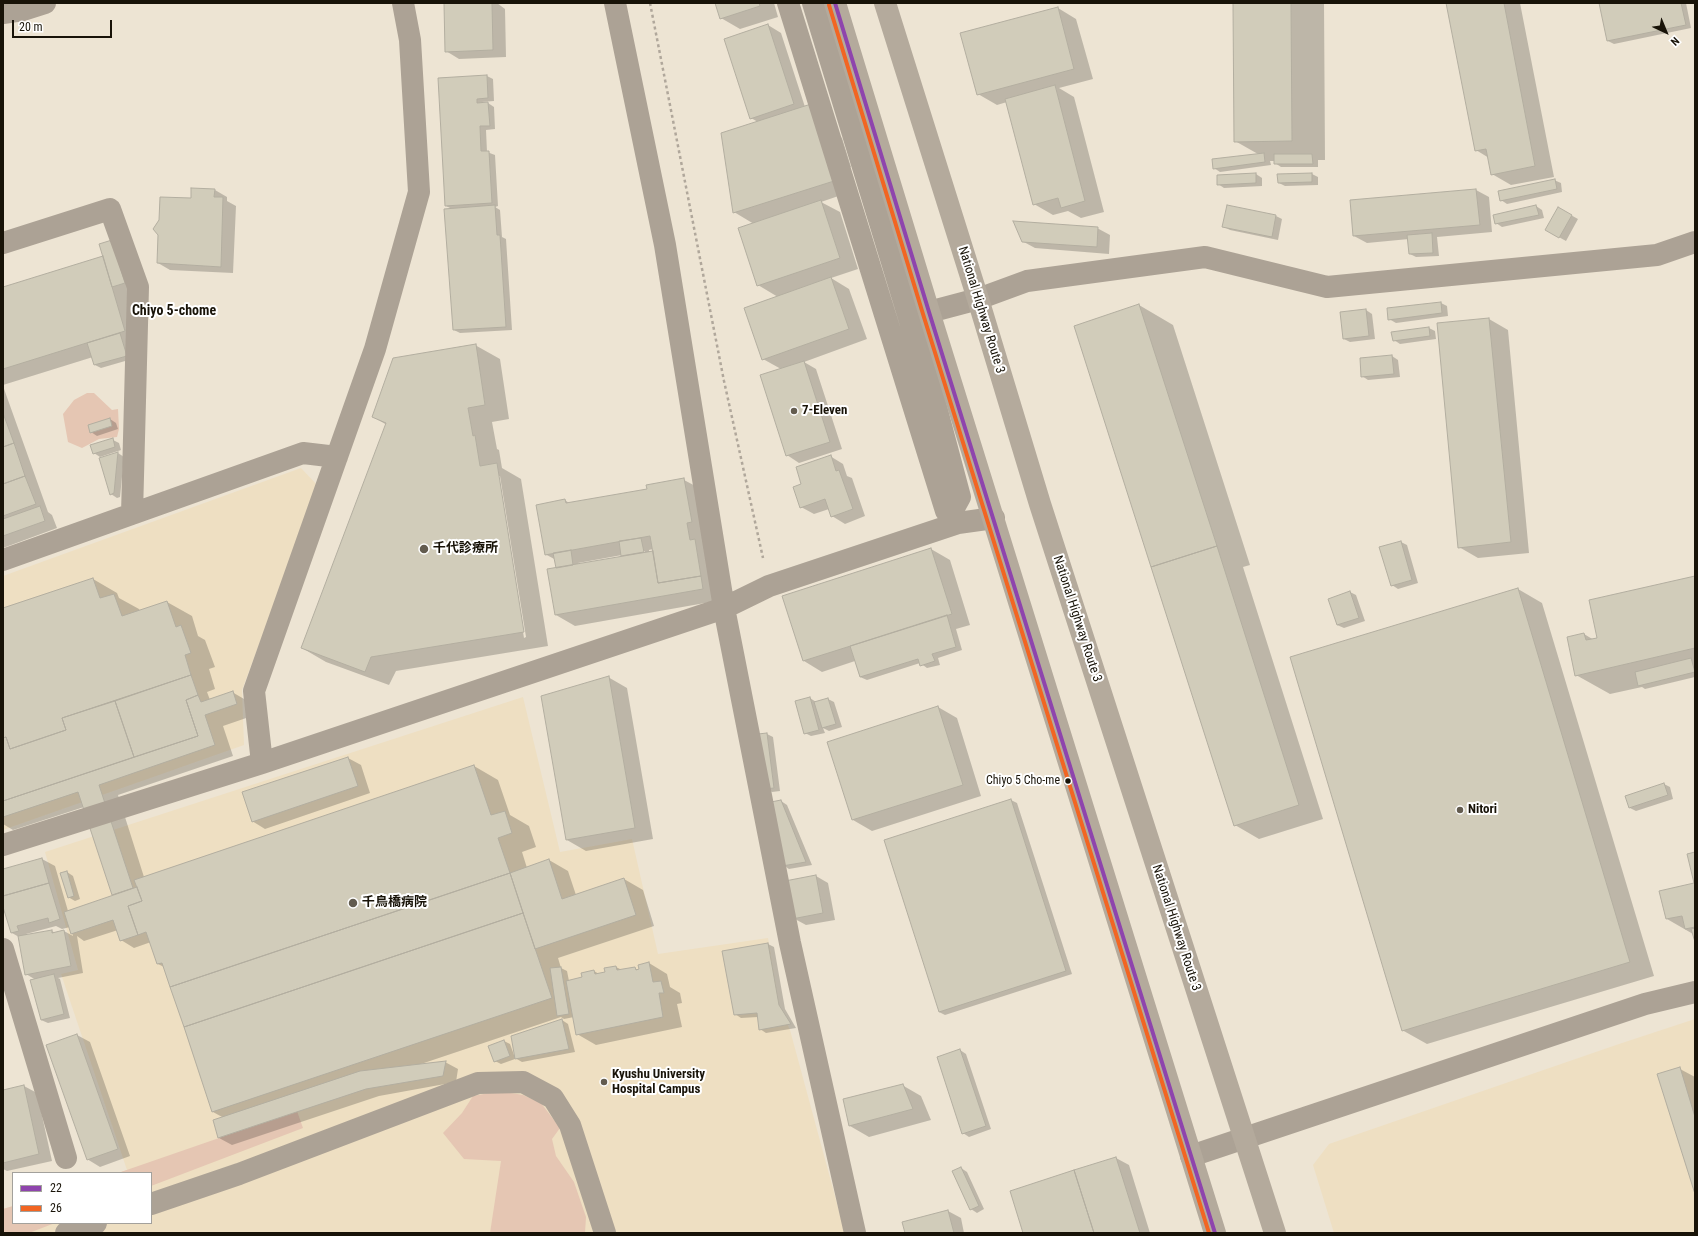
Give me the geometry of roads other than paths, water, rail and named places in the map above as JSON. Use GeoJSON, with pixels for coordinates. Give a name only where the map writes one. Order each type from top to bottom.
{"type":"FeatureCollection","features":[{"type":"Feature","properties":{"kind":"highway"},"geometry":{"type":"LineString","coordinates":[[836,3],[929,312],[1215,1233]]}},
{"type":"Feature","properties":{"kind":"highway","name":"National Highway Route 3"},"geometry":{"type":"LineString","coordinates":[[885,3],[978,299],[1040,504],[1243,1138],[1275,1233]]}},
{"type":"Feature","properties":{"kind":"street"},"geometry":{"type":"LineString","coordinates":[[3,13],[24,10],[45,3]]}},
{"type":"Feature","properties":{"kind":"street"},"geometry":{"type":"LineString","coordinates":[[262,763],[254,691],[375,349],[419,192],[410,40],[403,3]]}},
{"type":"Feature","properties":{"kind":"street"},"geometry":{"type":"LineString","coordinates":[[615,3],[665,245],[724,608],[790,943],[855,1233]]}},
{"type":"Feature","properties":{"kind":"street"},"geometry":{"type":"LineString","coordinates":[[788,3],[946,511],[954,508],[960,498],[958,490],[935,403],[813,3]]}},
{"type":"Feature","properties":{"kind":"street"},"geometry":{"type":"LineString","coordinates":[[3,243],[110,209],[138,287],[132,514]]}},
{"type":"Feature","properties":{"kind":"street"},"geometry":{"type":"LineString","coordinates":[[929,312],[978,299],[1027,281],[1205,258],[1327,287],[1657,255],[1695,242]]}},
{"type":"Feature","properties":{"kind":"street"},"geometry":{"type":"LineString","coordinates":[[3,560],[303,453],[337,457]]}},
{"type":"Feature","properties":{"kind":"street"},"geometry":{"type":"LineString","coordinates":[[3,845],[262,763],[724,608],[770,586],[958,523],[994,518]]}},
{"type":"Feature","properties":{"kind":"street"},"geometry":{"type":"LineString","coordinates":[[3,949],[66,1158]]}},
{"type":"Feature","properties":{"kind":"street"},"geometry":{"type":"LineString","coordinates":[[1191,1156],[1645,1004],[1695,992]]}},
{"type":"Feature","properties":{"kind":"street"},"geometry":{"type":"LineString","coordinates":[[152,1204],[239,1174],[478,1083],[524,1082],[553,1098],[570,1125],[605,1233]]}},
{"type":"Feature","properties":{"kind":"street"},"geometry":{"type":"LineString","coordinates":[[66,1233],[93,1224]]}},
{"type":"Feature","properties":{"kind":"place","name":"7-Eleven"},"geometry":{"type":"Point","coordinates":[794,411]}},
{"type":"Feature","properties":{"kind":"place","name":"千代診療所"},"geometry":{"type":"Point","coordinates":[424,549]}},
{"type":"Feature","properties":{"kind":"place","name":"Chiyo 5 Cho-me"},"geometry":{"type":"Point","coordinates":[1068,781]}},
{"type":"Feature","properties":{"kind":"place","name":"Nitori"},"geometry":{"type":"Point","coordinates":[1460,810]}},
{"type":"Feature","properties":{"kind":"place","name":"千鳥橋病院"},"geometry":{"type":"Point","coordinates":[353,903]}},
{"type":"Feature","properties":{"kind":"place","name":"Kyushu University Hospital Campus"},"geometry":{"type":"Point","coordinates":[604,1082]}},
{"type":"Feature","properties":{"kind":"district","name":"Chiyo 5-chome"},"geometry":{"type":"Point","coordinates":[174,311]}}]}
